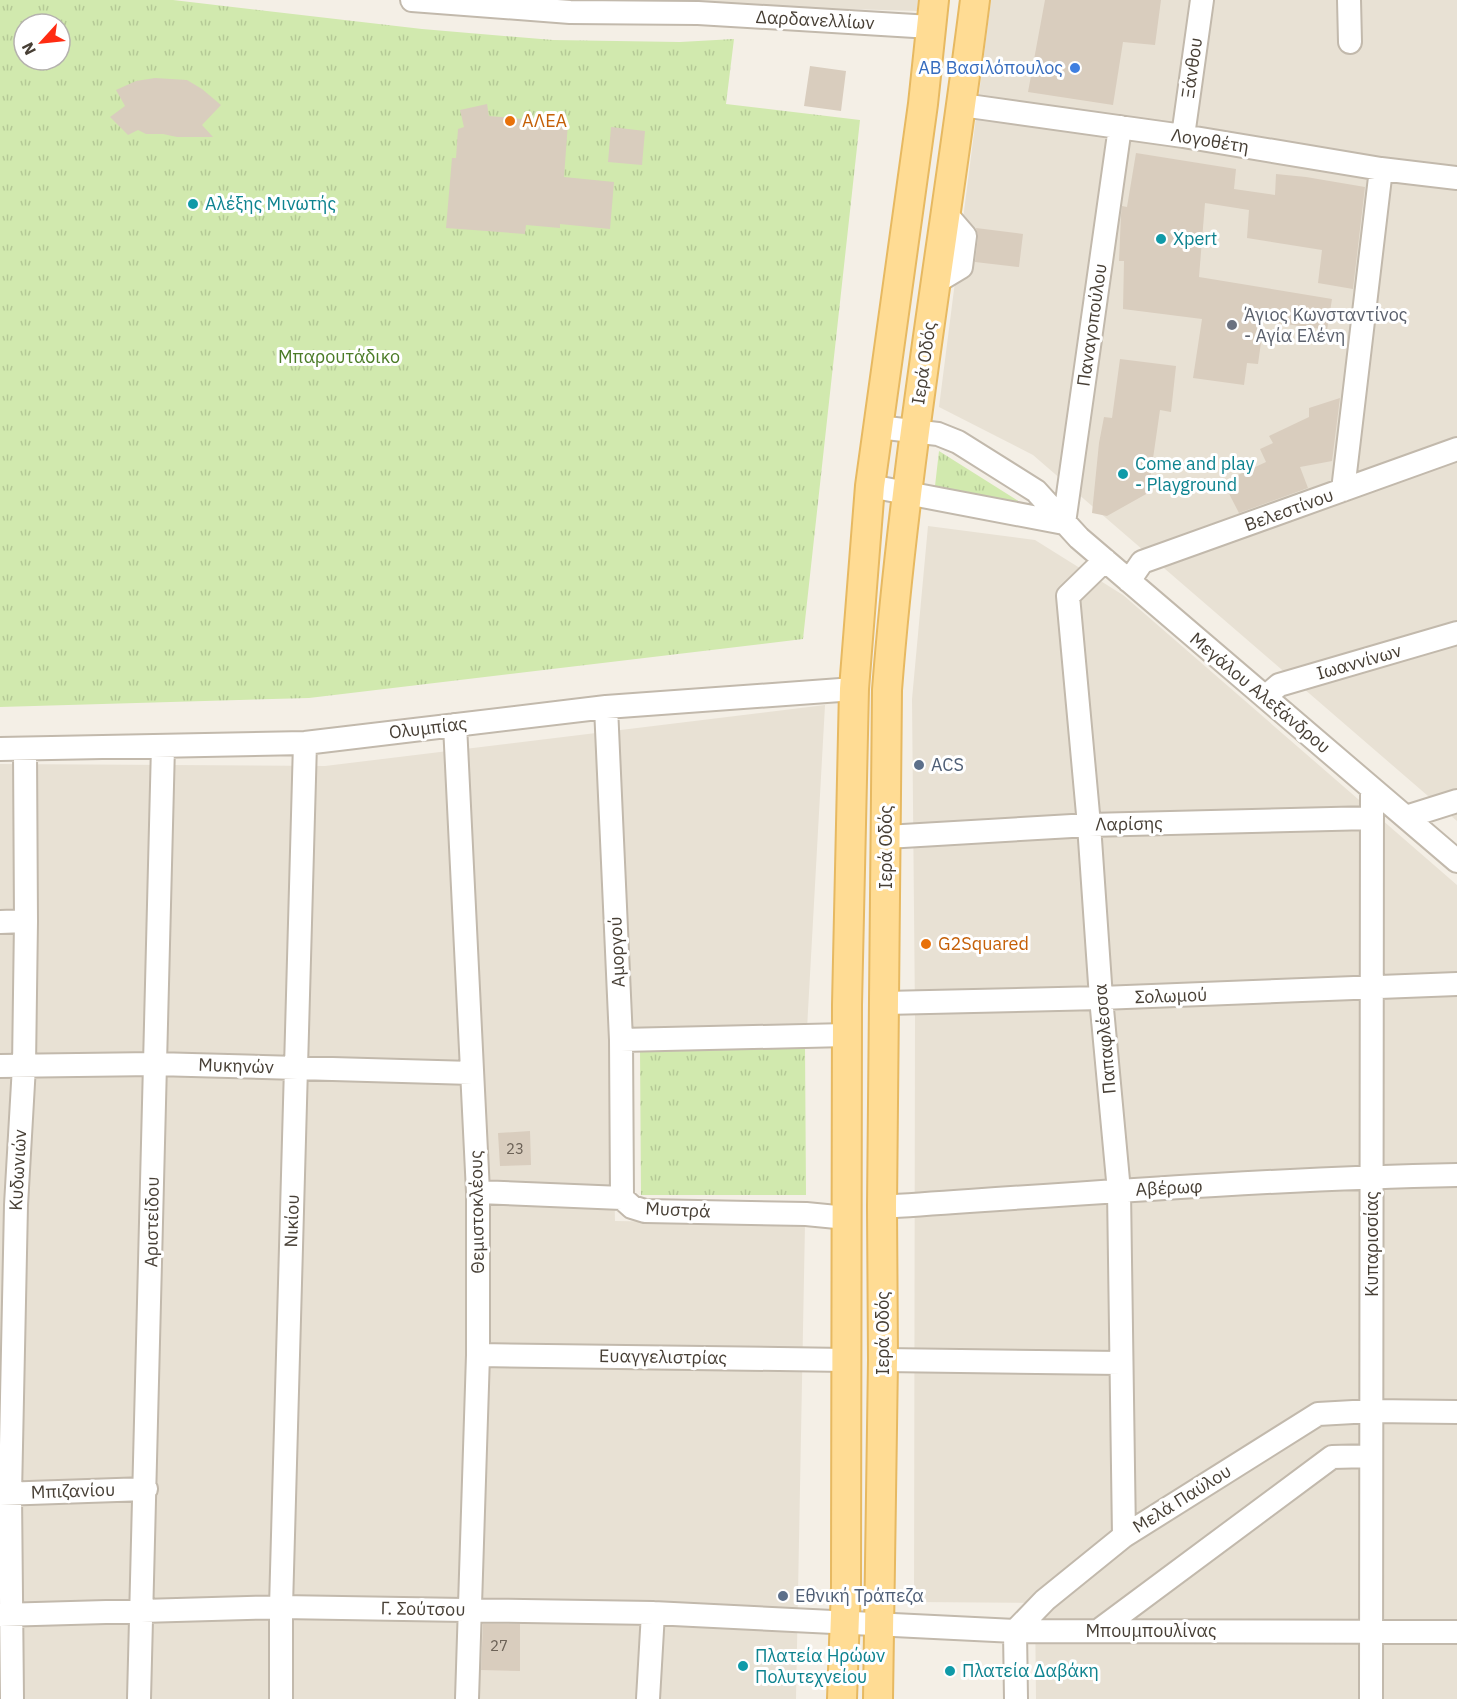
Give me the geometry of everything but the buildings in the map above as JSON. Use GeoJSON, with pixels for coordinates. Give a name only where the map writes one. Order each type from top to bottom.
{"type":"FeatureCollection","features":[{"type":"Feature","properties":{"kind":"main road","name":"Ιερά Οδός"},"geometry":{"type":"LineString","coordinates":[[878,1699],[883,1360],[882,1207],[887,690],[892,616],[914,431],[962,105],[975,0]]}},
{"type":"Feature","properties":{"kind":"main road","name":"Ιερά Οδός"},"geometry":{"type":"LineString","coordinates":[[842,1699],[845,1624],[847,1360],[847,1035],[854,689],[870,486],[923,104],[932,14]]}},
{"type":"Feature","properties":{"kind":"street","name":"Δαρδανελλίων"},"geometry":{"type":"LineString","coordinates":[[412,0],[932,14]]}},
{"type":"Feature","properties":{"kind":"street","name":"Ξάνθου"},"geometry":{"type":"LineString","coordinates":[[1183,136],[1202,0]]}},
{"type":"Feature","properties":{"kind":"street"},"geometry":{"type":"LineString","coordinates":[[1349,0],[1350,42]]}},
{"type":"Feature","properties":{"kind":"street","name":"Λογοθέτη"},"geometry":{"type":"LineString","coordinates":[[962,105],[1183,136],[1381,169],[1457,178]]}},
{"type":"Feature","properties":{"kind":"street","name":"Παναγοπούλου"},"geometry":{"type":"LineString","coordinates":[[1064,523],[1120,127]]}},
{"type":"Feature","properties":{"kind":"street"},"geometry":{"type":"LineString","coordinates":[[1343,490],[1381,169]]}},
{"type":"Feature","properties":{"kind":"street","name":"Μεγάλου Αλεξάνδρου"},"geometry":{"type":"LineString","coordinates":[[878,427],[945,435],[1036,491],[1064,523],[1105,560],[1457,861]]}},
{"type":"Feature","properties":{"kind":"street","name":"Βελεστίνου"},"geometry":{"type":"LineString","coordinates":[[1129,581],[1142,562],[1457,449]]}},
{"type":"Feature","properties":{"kind":"street"},"geometry":{"type":"LineString","coordinates":[[870,486],[1064,523]]}},
{"type":"Feature","properties":{"kind":"street","name":"Παπαφλέσσα"},"geometry":{"type":"LineString","coordinates":[[1105,560],[1068,596],[1119,1191],[1124,1536]]}},
{"type":"Feature","properties":{"kind":"street","name":"Ιωαννίνων"},"geometry":{"type":"LineString","coordinates":[[1265,697],[1279,685],[1457,633]]}},
{"type":"Feature","properties":{"kind":"street","name":"Ολυμπίας"},"geometry":{"type":"LineString","coordinates":[[0,749],[305,742],[606,707],[854,689]]}},
{"type":"Feature","properties":{"kind":"street","name":"Αμοργού"},"geometry":{"type":"LineString","coordinates":[[606,707],[621,1041],[622,1198]]}},
{"type":"Feature","properties":{"kind":"street","name":"Θεμιστοκλέους"},"geometry":{"type":"LineString","coordinates":[[455,725],[478,1191],[478,1355],[466,1699]]}},
{"type":"Feature","properties":{"kind":"street","name":"Νικίου"},"geometry":{"type":"LineString","coordinates":[[281,1699],[281,1607],[305,742]]}},
{"type":"Feature","properties":{"kind":"street","name":"Αριστείδου"},"geometry":{"type":"LineString","coordinates":[[139,1699],[163,746]]}},
{"type":"Feature","properties":{"kind":"street","name":"Κυδωνιών"},"geometry":{"type":"LineString","coordinates":[[12,1699],[6,1614],[5,1494],[8,1205],[24,1066],[25,750]]}},
{"type":"Feature","properties":{"kind":"street","name":"Κυπαρισσίας"},"geometry":{"type":"LineString","coordinates":[[1371,1699],[1372,789]]}},
{"type":"Feature","properties":{"kind":"street"},"geometry":{"type":"LineString","coordinates":[[1406,818],[1457,801]]}},
{"type":"Feature","properties":{"kind":"street","name":"Λαρίσης"},"geometry":{"type":"LineString","coordinates":[[886,837],[1089,825],[1372,818]]}},
{"type":"Feature","properties":{"kind":"street"},"geometry":{"type":"LineString","coordinates":[[0,922],[26,921]]}},
{"type":"Feature","properties":{"kind":"street","name":"Σολωμού"},"geometry":{"type":"LineString","coordinates":[[885,1003],[1101,998],[1457,984]]}},
{"type":"Feature","properties":{"kind":"street"},"geometry":{"type":"LineString","coordinates":[[621,1041],[847,1035]]}},
{"type":"Feature","properties":{"kind":"street","name":"Μυκηνών"},"geometry":{"type":"LineString","coordinates":[[0,1066],[155,1064],[472,1073]]}},
{"type":"Feature","properties":{"kind":"street","name":"Αβέρωφ"},"geometry":{"type":"LineString","coordinates":[[882,1207],[1119,1191],[1372,1177],[1457,1175]]}},
{"type":"Feature","properties":{"kind":"street","name":"Μυστρά"},"geometry":{"type":"LineString","coordinates":[[478,1191],[622,1198],[632,1207],[645,1210],[806,1214],[847,1218]]}},
{"type":"Feature","properties":{"kind":"street","name":"Ευαγγελιστρίας"},"geometry":{"type":"LineString","coordinates":[[478,1355],[847,1360]]}},
{"type":"Feature","properties":{"kind":"street"},"geometry":{"type":"LineString","coordinates":[[883,1360],[1121,1363]]}},
{"type":"Feature","properties":{"kind":"street","name":"Μελά Παύλου"},"geometry":{"type":"LineString","coordinates":[[1016,1631],[1045,1600],[1124,1536],[1318,1414],[1371,1411],[1457,1412]]}},
{"type":"Feature","properties":{"kind":"street"},"geometry":{"type":"LineString","coordinates":[[1098,1631],[1332,1457],[1371,1456]]}},
{"type":"Feature","properties":{"kind":"street","name":"Μπιζανίου"},"geometry":{"type":"LineString","coordinates":[[5,1494],[146,1488]]}},
{"type":"Feature","properties":{"kind":"street","name":"Γ. Σούτσου"},"geometry":{"type":"LineString","coordinates":[[6,1614],[281,1607],[469,1609],[653,1614],[845,1624]]}},
{"type":"Feature","properties":{"kind":"street"},"geometry":{"type":"LineString","coordinates":[[648,1699],[653,1614]]}},
{"type":"Feature","properties":{"kind":"street","name":"Μπουμπουλίνας"},"geometry":{"type":"LineString","coordinates":[[845,1624],[1016,1631],[1457,1632]]}},
{"type":"Feature","properties":{"kind":"street"},"geometry":{"type":"LineString","coordinates":[[1016,1631],[1016,1699]]}},
{"type":"Feature","properties":{"kind":"shaded area"},"geometry":{"type":"Polygon","coordinates":[[[539,0],[918,0],[917,11],[539,0]]]}},
{"type":"Feature","properties":{"kind":"shaded area"},"geometry":{"type":"Polygon","coordinates":[[[991,0],[1457,0],[1457,821],[1033,455],[939,407],[991,0]]]}},
{"type":"Feature","properties":{"kind":"shaded area"},"geometry":{"type":"Polygon","coordinates":[[[928,526],[1035,540],[1123,595],[1457,885],[1457,1699],[1036,1699],[1035,1603],[914,1602],[915,1016],[912,699],[928,526]]]}},
{"type":"Feature","properties":{"kind":"shaded area"},"geometry":{"type":"Polygon","coordinates":[[[825,705],[807,1029],[611,1035],[615,1221],[805,1224],[796,1699],[0,1699],[0,764],[325,766],[825,705]]]}},
{"type":"Feature","properties":{"kind":"green space","name":"Μπαρουτάδικο"},"geometry":{"type":"Polygon","coordinates":[[[0,0],[173,0],[422,29],[553,40],[680,42],[734,39],[726,104],[860,120],[803,639],[309,698],[0,707],[0,0]]]}},
{"type":"Feature","properties":{"kind":"green space"},"geometry":{"type":"Polygon","coordinates":[[[939,451],[1023,504],[1023,505],[935,486],[939,451]]]}},
{"type":"Feature","properties":{"kind":"green space"},"geometry":{"type":"Polygon","coordinates":[[[805,1044],[806,1195],[641,1195],[640,1049],[805,1044]]]}},
{"type":"Feature","properties":{"kind":"place","name":"ΑΒ Βασιλόπουλος"},"geometry":{"type":"Point","coordinates":[1075,68]}},
{"type":"Feature","properties":{"kind":"place","name":"ΑΛΕΑ"},"geometry":{"type":"Point","coordinates":[510,121]}},
{"type":"Feature","properties":{"kind":"place","name":"Αλέξης Μινωτής"},"geometry":{"type":"Point","coordinates":[193,204]}},
{"type":"Feature","properties":{"kind":"place","name":"Xpert"},"geometry":{"type":"Point","coordinates":[1161,239]}},
{"type":"Feature","properties":{"kind":"place","name":"Άγιος Κωνσταντίνος - Αγία Ελένη"},"geometry":{"type":"Point","coordinates":[1232,325]}},
{"type":"Feature","properties":{"kind":"place","name":"Come and play - Playground"},"geometry":{"type":"Point","coordinates":[1123,474]}},
{"type":"Feature","properties":{"kind":"place","name":"ACS"},"geometry":{"type":"Point","coordinates":[919,765]}},
{"type":"Feature","properties":{"kind":"place","name":"G2Squared"},"geometry":{"type":"Point","coordinates":[926,944]}},
{"type":"Feature","properties":{"kind":"place","name":"Εθνική Τράπεζα"},"geometry":{"type":"Point","coordinates":[783,1596]}},
{"type":"Feature","properties":{"kind":"place","name":"Πλατεία Ηρώων Πολυτεχνείου"},"geometry":{"type":"Point","coordinates":[743,1666]}},
{"type":"Feature","properties":{"kind":"place","name":"Πλατεία Δαβάκη"},"geometry":{"type":"Point","coordinates":[950,1671]}}]}
